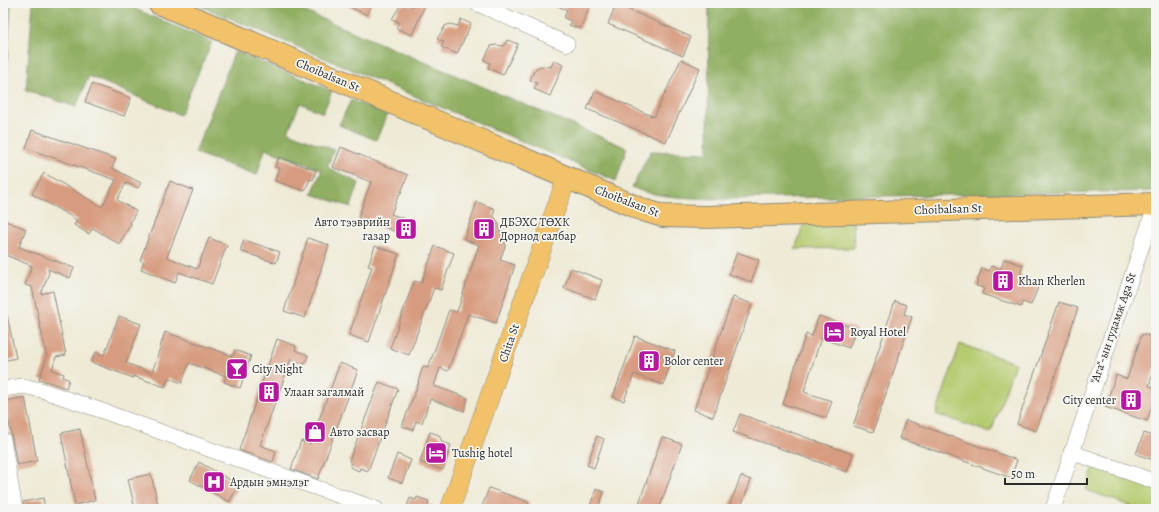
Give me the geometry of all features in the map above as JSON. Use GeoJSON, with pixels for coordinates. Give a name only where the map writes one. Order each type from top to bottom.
{"type":"FeatureCollection","features":[{"type":"Feature","properties":{"kind":"highway","name":"Choibalsan St"},"geometry":{"type":"LineString","coordinates":[[159,3],[643,210],[663,216],[704,217],[1156,204]]}},
{"type":"Feature","properties":{"kind":"main road","name":"Chita St"},"geometry":{"type":"LineString","coordinates":[[450,509],[567,177]]}},
{"type":"Feature","properties":{"kind":"street"},"geometry":{"type":"LineString","coordinates":[[476,3],[567,44]]}},
{"type":"Feature","properties":{"kind":"street","name":"\"Ага\"-ын гудамж Aga St"},"geometry":{"type":"LineString","coordinates":[[1053,509],[1156,204]]}},
{"type":"Feature","properties":{"kind":"street"},"geometry":{"type":"LineString","coordinates":[[3,389],[24,386],[41,390],[376,509]]}},
{"type":"Feature","properties":{"kind":"street"},"geometry":{"type":"LineString","coordinates":[[3,440],[15,509]]}},
{"type":"Feature","properties":{"kind":"street"},"geometry":{"type":"LineString","coordinates":[[1071,452],[1156,482]]}},
{"type":"Feature","properties":{"kind":"green space"},"geometry":{"type":"Polygon","coordinates":[[[3,3],[11,3],[6,81],[3,79],[3,3]]]}},
{"type":"Feature","properties":{"kind":"green space"},"geometry":{"type":"Polygon","coordinates":[[[33,3],[121,3],[212,42],[180,115],[89,76],[76,107],[26,90],[33,3]]]}},
{"type":"Feature","properties":{"kind":"green space"},"geometry":{"type":"Polygon","coordinates":[[[194,3],[285,3],[627,148],[616,181],[194,3]]]}},
{"type":"Feature","properties":{"kind":"green space"},"geometry":{"type":"Polygon","coordinates":[[[709,3],[1156,3],[1156,191],[721,199],[675,197],[641,191],[632,187],[651,151],[708,153],[709,3]]]}},
{"type":"Feature","properties":{"kind":"green space"},"geometry":{"type":"Polygon","coordinates":[[[235,51],[332,91],[323,113],[300,103],[288,132],[334,150],[327,167],[359,183],[351,207],[312,194],[322,170],[265,149],[257,175],[195,153],[235,51]]]}},
{"type":"Feature","properties":{"kind":"green space"},"geometry":{"type":"Polygon","coordinates":[[[351,100],[387,115],[376,140],[339,125],[351,100]]]}},
{"type":"Feature","properties":{"kind":"green space"},"geometry":{"type":"Polygon","coordinates":[[[853,221],[854,248],[795,249],[804,223],[853,221]]]}},
{"type":"Feature","properties":{"kind":"green space"},"geometry":{"type":"Polygon","coordinates":[[[960,344],[1015,363],[991,433],[936,414],[960,344]]]}},
{"type":"Feature","properties":{"kind":"green space"},"geometry":{"type":"Polygon","coordinates":[[[1094,466],[1156,489],[1156,509],[1139,509],[1086,490],[1094,466]]]}},
{"type":"Feature","properties":{"kind":"building"},"geometry":{"type":"Polygon","coordinates":[[[341,3],[372,3],[367,15],[341,3]]]}},
{"type":"Feature","properties":{"kind":"building"},"geometry":{"type":"Polygon","coordinates":[[[414,3],[426,3],[412,35],[396,28],[399,22],[392,19],[400,6],[413,6],[414,3]]]}},
{"type":"Feature","properties":{"kind":"building"},"geometry":{"type":"Polygon","coordinates":[[[550,3],[591,3],[580,29],[569,25],[571,21],[564,18],[567,10],[550,3]]]}},
{"type":"Feature","properties":{"kind":"building"},"geometry":{"type":"Polygon","coordinates":[[[616,4],[691,37],[683,56],[608,24],[616,4]]]}},
{"type":"Feature","properties":{"kind":"building"},"geometry":{"type":"Polygon","coordinates":[[[461,19],[471,24],[457,54],[441,47],[444,42],[437,39],[445,26],[450,24],[458,26],[461,19]]]}},
{"type":"Feature","properties":{"kind":"building"},"geometry":{"type":"Polygon","coordinates":[[[507,40],[518,44],[503,75],[488,68],[490,63],[484,60],[491,46],[504,46],[507,40]]]}},
{"type":"Feature","properties":{"kind":"building"},"geometry":{"type":"Polygon","coordinates":[[[681,59],[700,68],[666,142],[587,109],[595,91],[654,117],[681,59]]]}},
{"type":"Feature","properties":{"kind":"building"},"geometry":{"type":"Polygon","coordinates":[[[554,60],[563,65],[550,96],[534,89],[537,83],[530,80],[534,71],[538,67],[551,67],[554,60]]]}},
{"type":"Feature","properties":{"kind":"building"},"geometry":{"type":"Polygon","coordinates":[[[92,84],[131,98],[124,116],[85,102],[92,84]]]}},
{"type":"Feature","properties":{"kind":"building"},"geometry":{"type":"Polygon","coordinates":[[[32,130],[116,159],[112,168],[141,183],[138,188],[126,183],[117,200],[136,211],[130,223],[131,224],[119,244],[93,228],[89,234],[74,225],[77,220],[32,194],[44,173],[102,207],[116,180],[26,148],[32,130]]]}},
{"type":"Feature","properties":{"kind":"building"},"geometry":{"type":"Polygon","coordinates":[[[341,147],[408,175],[391,214],[411,221],[410,225],[415,227],[411,237],[358,218],[371,182],[333,167],[341,147]]]}},
{"type":"Feature","properties":{"kind":"building"},"geometry":{"type":"Polygon","coordinates":[[[279,157],[316,170],[313,180],[310,179],[305,191],[275,181],[279,168],[275,167],[279,157]]]}},
{"type":"Feature","properties":{"kind":"building"},"geometry":{"type":"Polygon","coordinates":[[[170,181],[193,190],[167,257],[197,269],[209,238],[227,245],[212,284],[179,272],[175,283],[141,269],[144,262],[140,260],[170,181]]]}},
{"type":"Feature","properties":{"kind":"building"},"geometry":{"type":"Polygon","coordinates":[[[477,202],[495,209],[493,215],[500,226],[499,231],[509,235],[500,260],[515,265],[496,323],[468,314],[448,371],[440,368],[434,386],[468,398],[464,411],[430,399],[422,423],[416,421],[413,430],[402,426],[419,382],[423,366],[428,368],[449,310],[457,312],[479,245],[464,239],[477,202]]]}},
{"type":"Feature","properties":{"kind":"building"},"geometry":{"type":"Polygon","coordinates":[[[3,220],[26,229],[19,247],[74,268],[70,278],[48,269],[49,273],[41,294],[53,291],[66,355],[56,357],[52,370],[64,374],[63,377],[69,380],[66,388],[39,379],[47,358],[32,287],[25,285],[32,266],[3,254],[3,220]]]}},
{"type":"Feature","properties":{"kind":"building"},"geometry":{"type":"Polygon","coordinates":[[[308,238],[329,245],[305,318],[284,311],[308,238]]]}},
{"type":"Feature","properties":{"kind":"building"},"geometry":{"type":"Polygon","coordinates":[[[244,240],[280,252],[276,263],[240,251],[244,240]]]}},
{"type":"Feature","properties":{"kind":"building"},"geometry":{"type":"Polygon","coordinates":[[[375,246],[399,254],[369,342],[349,335],[372,267],[368,266],[375,246]]]}},
{"type":"Feature","properties":{"kind":"building"},"geometry":{"type":"Polygon","coordinates":[[[435,246],[454,253],[441,290],[434,288],[409,355],[390,348],[414,281],[421,283],[435,246]]]}},
{"type":"Feature","properties":{"kind":"building"},"geometry":{"type":"Polygon","coordinates":[[[737,252],[759,260],[751,282],[729,274],[737,252]]]}},
{"type":"Feature","properties":{"kind":"building","name":"Khan Kherlen"},"geometry":{"type":"Polygon","coordinates":[[[1004,259],[1023,265],[1020,275],[1029,278],[1028,284],[1038,287],[1031,305],[1022,302],[1021,307],[982,294],[984,288],[976,286],[982,268],[989,271],[991,266],[1001,269],[1004,259]]]}},
{"type":"Feature","properties":{"kind":"building"},"geometry":{"type":"Polygon","coordinates":[[[571,268],[602,280],[595,299],[564,288],[571,268]]]}},
{"type":"Feature","properties":{"kind":"building"},"geometry":{"type":"Polygon","coordinates":[[[733,297],[752,304],[713,417],[694,410],[733,297]]]}},
{"type":"Feature","properties":{"kind":"building"},"geometry":{"type":"Polygon","coordinates":[[[895,301],[907,305],[904,314],[912,317],[873,432],[853,426],[895,301]]]}},
{"type":"Feature","properties":{"kind":"building"},"geometry":{"type":"Polygon","coordinates":[[[1059,302],[1078,308],[1036,431],[1017,424],[1059,302]]]}},
{"type":"Feature","properties":{"kind":"building"},"geometry":{"type":"Polygon","coordinates":[[[3,315],[7,315],[16,358],[3,361],[3,315]]]}},
{"type":"Feature","properties":{"kind":"building"},"geometry":{"type":"Polygon","coordinates":[[[119,316],[141,324],[126,363],[152,373],[165,332],[233,356],[235,350],[251,356],[240,388],[224,382],[226,376],[189,363],[182,383],[168,378],[165,387],[133,376],[133,378],[91,362],[96,352],[104,355],[119,316]]]}},
{"type":"Feature","properties":{"kind":"building"},"geometry":{"type":"Polygon","coordinates":[[[819,316],[856,329],[849,348],[821,338],[804,392],[832,401],[826,418],[783,404],[806,334],[812,336],[819,316]]]}},
{"type":"Feature","properties":{"kind":"building","name":"City center"},"geometry":{"type":"Polygon","coordinates":[[[1142,334],[1156,338],[1156,364],[1149,386],[1156,388],[1156,393],[1147,421],[1105,407],[1116,375],[1127,379],[1142,334]]]}},
{"type":"Feature","properties":{"kind":"building","name":"Bolor center"},"geometry":{"type":"Polygon","coordinates":[[[635,336],[675,351],[663,385],[634,374],[624,401],[613,397],[635,336]]]}},
{"type":"Feature","properties":{"kind":"building","name":"Улаан загалмай"},"geometry":{"type":"Polygon","coordinates":[[[277,339],[296,346],[295,350],[308,355],[305,364],[291,359],[260,445],[276,451],[273,462],[239,450],[277,339]]]}},
{"type":"Feature","properties":{"kind":"building"},"geometry":{"type":"Polygon","coordinates":[[[340,363],[358,370],[318,479],[291,469],[301,441],[310,444],[340,363]]]}},
{"type":"Feature","properties":{"kind":"building"},"geometry":{"type":"Polygon","coordinates":[[[379,382],[398,389],[368,471],[360,468],[359,471],[350,467],[351,463],[349,461],[379,382]]]}},
{"type":"Feature","properties":{"kind":"building"},"geometry":{"type":"Polygon","coordinates":[[[25,397],[37,461],[17,465],[5,401],[25,397]]]}},
{"type":"Feature","properties":{"kind":"building"},"geometry":{"type":"Polygon","coordinates":[[[740,414],[853,454],[847,472],[733,432],[740,414]]]}},
{"type":"Feature","properties":{"kind":"building"},"geometry":{"type":"Polygon","coordinates":[[[906,420],[1017,460],[1011,478],[899,438],[906,420]]]}},
{"type":"Feature","properties":{"kind":"building"},"geometry":{"type":"Polygon","coordinates":[[[80,429],[95,500],[75,505],[61,433],[80,429]]]}},
{"type":"Feature","properties":{"kind":"building","name":"Tushig hotel"},"geometry":{"type":"Polygon","coordinates":[[[430,432],[439,435],[442,442],[451,445],[443,470],[420,462],[430,432]]]}},
{"type":"Feature","properties":{"kind":"building"},"geometry":{"type":"Polygon","coordinates":[[[1144,433],[1156,437],[1156,461],[1136,454],[1144,433]]]}},
{"type":"Feature","properties":{"kind":"building"},"geometry":{"type":"Polygon","coordinates":[[[597,436],[604,439],[594,468],[587,465],[597,436]]]}},
{"type":"Feature","properties":{"kind":"building"},"geometry":{"type":"Polygon","coordinates":[[[662,437],[682,444],[659,509],[637,509],[662,437]]]}},
{"type":"Feature","properties":{"kind":"building"},"geometry":{"type":"Polygon","coordinates":[[[397,454],[411,460],[402,483],[388,478],[397,454]]]}},
{"type":"Feature","properties":{"kind":"building","name":"Ардын эмнэлэг"},"geometry":{"type":"Polygon","coordinates":[[[199,462],[239,485],[229,502],[190,480],[199,462]]]}},
{"type":"Feature","properties":{"kind":"building"},"geometry":{"type":"Polygon","coordinates":[[[151,474],[159,509],[135,509],[128,479],[151,474]]]}},
{"type":"Feature","properties":{"kind":"building"},"geometry":{"type":"Polygon","coordinates":[[[741,476],[751,480],[740,509],[728,509],[741,476]]]}},
{"type":"Feature","properties":{"kind":"building"},"geometry":{"type":"Polygon","coordinates":[[[489,488],[529,502],[527,509],[481,509],[489,488]]]}},
{"type":"Feature","properties":{"kind":"building"},"geometry":{"type":"Polygon","coordinates":[[[596,489],[604,492],[598,509],[589,509],[596,489]]]}},
{"type":"Feature","properties":{"kind":"building"},"geometry":{"type":"Polygon","coordinates":[[[417,497],[429,501],[428,505],[437,508],[406,509],[410,498],[416,500],[417,497]]]}},
{"type":"Feature","properties":{"kind":"building"},"geometry":{"type":"Polygon","coordinates":[[[43,498],[45,509],[24,509],[23,502],[43,498]]]}},
{"type":"Feature","properties":{"kind":"place","name":"Авто тээврийн газар"},"geometry":{"type":"Point","coordinates":[406,229]}},
{"type":"Feature","properties":{"kind":"place","name":"ДБЭХС ТӨХК Дорнод салбар"},"geometry":{"type":"Point","coordinates":[484,229]}},
{"type":"Feature","properties":{"kind":"place","name":"Khan Kherlen"},"geometry":{"type":"Point","coordinates":[1003,281]}},
{"type":"Feature","properties":{"kind":"place","name":"Royal Hotel"},"geometry":{"type":"Point","coordinates":[834,332]}},
{"type":"Feature","properties":{"kind":"place","name":"Bolor center"},"geometry":{"type":"Point","coordinates":[649,361]}},
{"type":"Feature","properties":{"kind":"place","name":"City Night"},"geometry":{"type":"Point","coordinates":[237,369]}},
{"type":"Feature","properties":{"kind":"place","name":"Улаан загалмай"},"geometry":{"type":"Point","coordinates":[269,392]}},
{"type":"Feature","properties":{"kind":"place","name":"City center"},"geometry":{"type":"Point","coordinates":[1131,400]}},
{"type":"Feature","properties":{"kind":"place","name":"Авто засвар"},"geometry":{"type":"Point","coordinates":[315,432]}},
{"type":"Feature","properties":{"kind":"place","name":"Tushig hotel"},"geometry":{"type":"Point","coordinates":[436,453]}},
{"type":"Feature","properties":{"kind":"place","name":"Ардын эмнэлэг"},"geometry":{"type":"Point","coordinates":[214,482]}}]}
